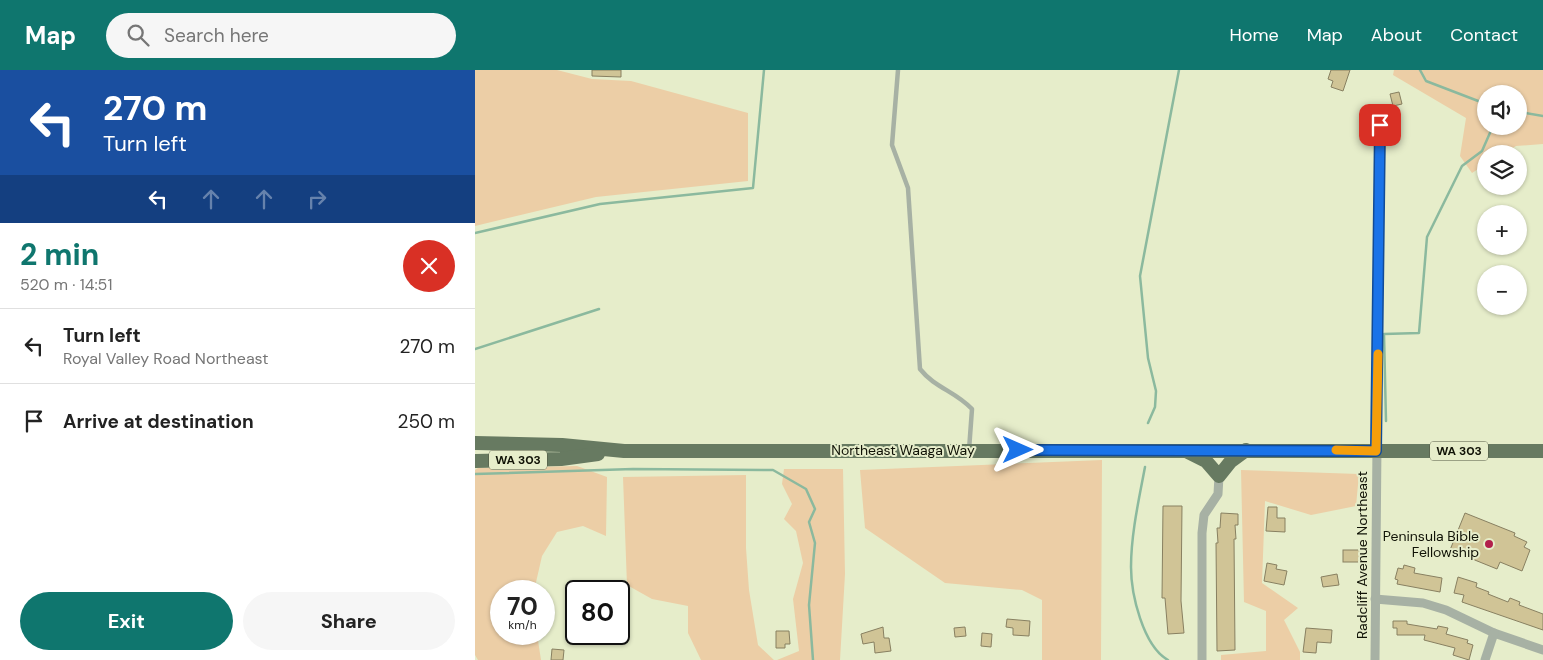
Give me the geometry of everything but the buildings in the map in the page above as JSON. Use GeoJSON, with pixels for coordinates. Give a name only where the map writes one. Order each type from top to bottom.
{"type":"FeatureCollection","features":[{"type":"Feature","properties":{"kind":"highway","name":"WA 303"},"geometry":{"type":"LineString","coordinates":[[477,443],[562,445],[624,451]]}},
{"type":"Feature","properties":{"kind":"highway"},"geometry":{"type":"LineString","coordinates":[[1183,450],[1205,461],[1219,476],[1231,461],[1246,450]]}},
{"type":"Feature","properties":{"kind":"highway","name":"Northeast Waaga Way"},"geometry":{"type":"LineString","coordinates":[[624,451],[1543,451]]}},
{"type":"Feature","properties":{"kind":"highway","name":"WA 303"},"geometry":{"type":"LineString","coordinates":[[475,461],[561,459],[624,451]]}},
{"type":"Feature","properties":{"kind":"street","name":"Radcliff Avenue Northeast"},"geometry":{"type":"LineString","coordinates":[[1375,660],[1380,125]]}},
{"type":"Feature","properties":{"kind":"street"},"geometry":{"type":"LineString","coordinates":[[1202,660],[1202,533],[1204,515],[1219,494],[1219,476]]}},
{"type":"Feature","properties":{"kind":"street"},"geometry":{"type":"LineString","coordinates":[[1375,599],[1423,603],[1446,610],[1495,632],[1543,650]]}},
{"type":"Feature","properties":{"kind":"street"},"geometry":{"type":"LineString","coordinates":[[1485,660],[1495,632]]}},
{"type":"Feature","properties":{"kind":"lane"},"geometry":{"type":"LineString","coordinates":[[898,70],[892,145],[908,188],[920,369],[928,379],[960,396],[972,409],[969,450]]}},
{"type":"Feature","properties":{"kind":"shaded area"},"geometry":{"type":"Polygon","coordinates":[[[475,70],[557,70],[592,79],[631,81],[748,113],[748,181],[596,197],[475,226],[475,70]]]}},
{"type":"Feature","properties":{"kind":"shaded area"},"geometry":{"type":"Polygon","coordinates":[[[1394,70],[1543,70],[1543,144],[1477,145],[1477,170],[1472,173],[1460,156],[1466,118],[1393,75],[1394,70]]]}},
{"type":"Feature","properties":{"kind":"shaded area"},"geometry":{"type":"Polygon","coordinates":[[[1102,460],[1101,660],[1042,660],[1042,600],[1022,590],[945,583],[865,528],[860,470],[1102,460]]]}},
{"type":"Feature","properties":{"kind":"shaded area"},"geometry":{"type":"Polygon","coordinates":[[[577,466],[607,477],[606,536],[583,526],[557,532],[542,556],[537,580],[490,580],[490,645],[539,645],[541,660],[478,660],[475,655],[475,470],[478,468],[577,466]]]}},
{"type":"Feature","properties":{"kind":"shaded area"},"geometry":{"type":"Polygon","coordinates":[[[784,469],[843,469],[845,574],[840,660],[777,660],[799,651],[793,599],[803,563],[796,531],[784,519],[792,504],[782,484],[784,469]]]}},
{"type":"Feature","properties":{"kind":"shaded area"},"geometry":{"type":"Polygon","coordinates":[[[1241,470],[1359,474],[1356,506],[1311,515],[1265,501],[1262,583],[1298,608],[1284,620],[1300,652],[1300,660],[1221,660],[1221,655],[1266,651],[1266,611],[1244,602],[1241,470]]]}},
{"type":"Feature","properties":{"kind":"shaded area"},"geometry":{"type":"Polygon","coordinates":[[[746,475],[746,548],[749,590],[758,645],[774,660],[701,660],[688,633],[688,606],[652,599],[630,587],[630,580],[627,580],[623,477],[746,475]]]}},
{"type":"Feature","properties":{"kind":"waterway"},"geometry":{"type":"LineString","coordinates":[[475,233],[600,204],[753,188],[764,70]]}},
{"type":"Feature","properties":{"kind":"waterway"},"geometry":{"type":"LineString","coordinates":[[1148,423],[1155,407],[1156,391],[1148,358],[1140,276],[1179,70]]}},
{"type":"Feature","properties":{"kind":"waterway"},"geometry":{"type":"LineString","coordinates":[[1420,70],[1426,81],[1477,101]]}},
{"type":"Feature","properties":{"kind":"waterway"},"geometry":{"type":"LineString","coordinates":[[1527,113],[1543,116]]}},
{"type":"Feature","properties":{"kind":"waterway"},"geometry":{"type":"LineString","coordinates":[[1386,421],[1384,334],[1419,333],[1427,237],[1462,166],[1482,151],[1489,135]]}},
{"type":"Feature","properties":{"kind":"waterway"},"geometry":{"type":"LineString","coordinates":[[475,349],[599,309]]}},
{"type":"Feature","properties":{"kind":"waterway"},"geometry":{"type":"LineString","coordinates":[[1145,467],[1131,555],[1133,591],[1145,632],[1159,653],[1168,660]]}},
{"type":"Feature","properties":{"kind":"waterway"},"geometry":{"type":"LineString","coordinates":[[475,474],[633,469],[773,470],[806,489],[815,509],[809,522],[815,543],[809,605],[813,660]]}},
{"type":"Feature","properties":{"kind":"slow traffic"},"geometry":{"type":"LineString","coordinates":[[1336,450],[1376,451],[1378,354]]}},
{"type":"Feature","properties":{"kind":"place","name":"Peninsula Bible Fellowship"},"geometry":{"type":"Point","coordinates":[1489,544]}},
{"type":"Feature","properties":{"kind":"route"},"geometry":{"type":"LineString","coordinates":[[1018,450],[1376,451],[1380,125]]}}]}
